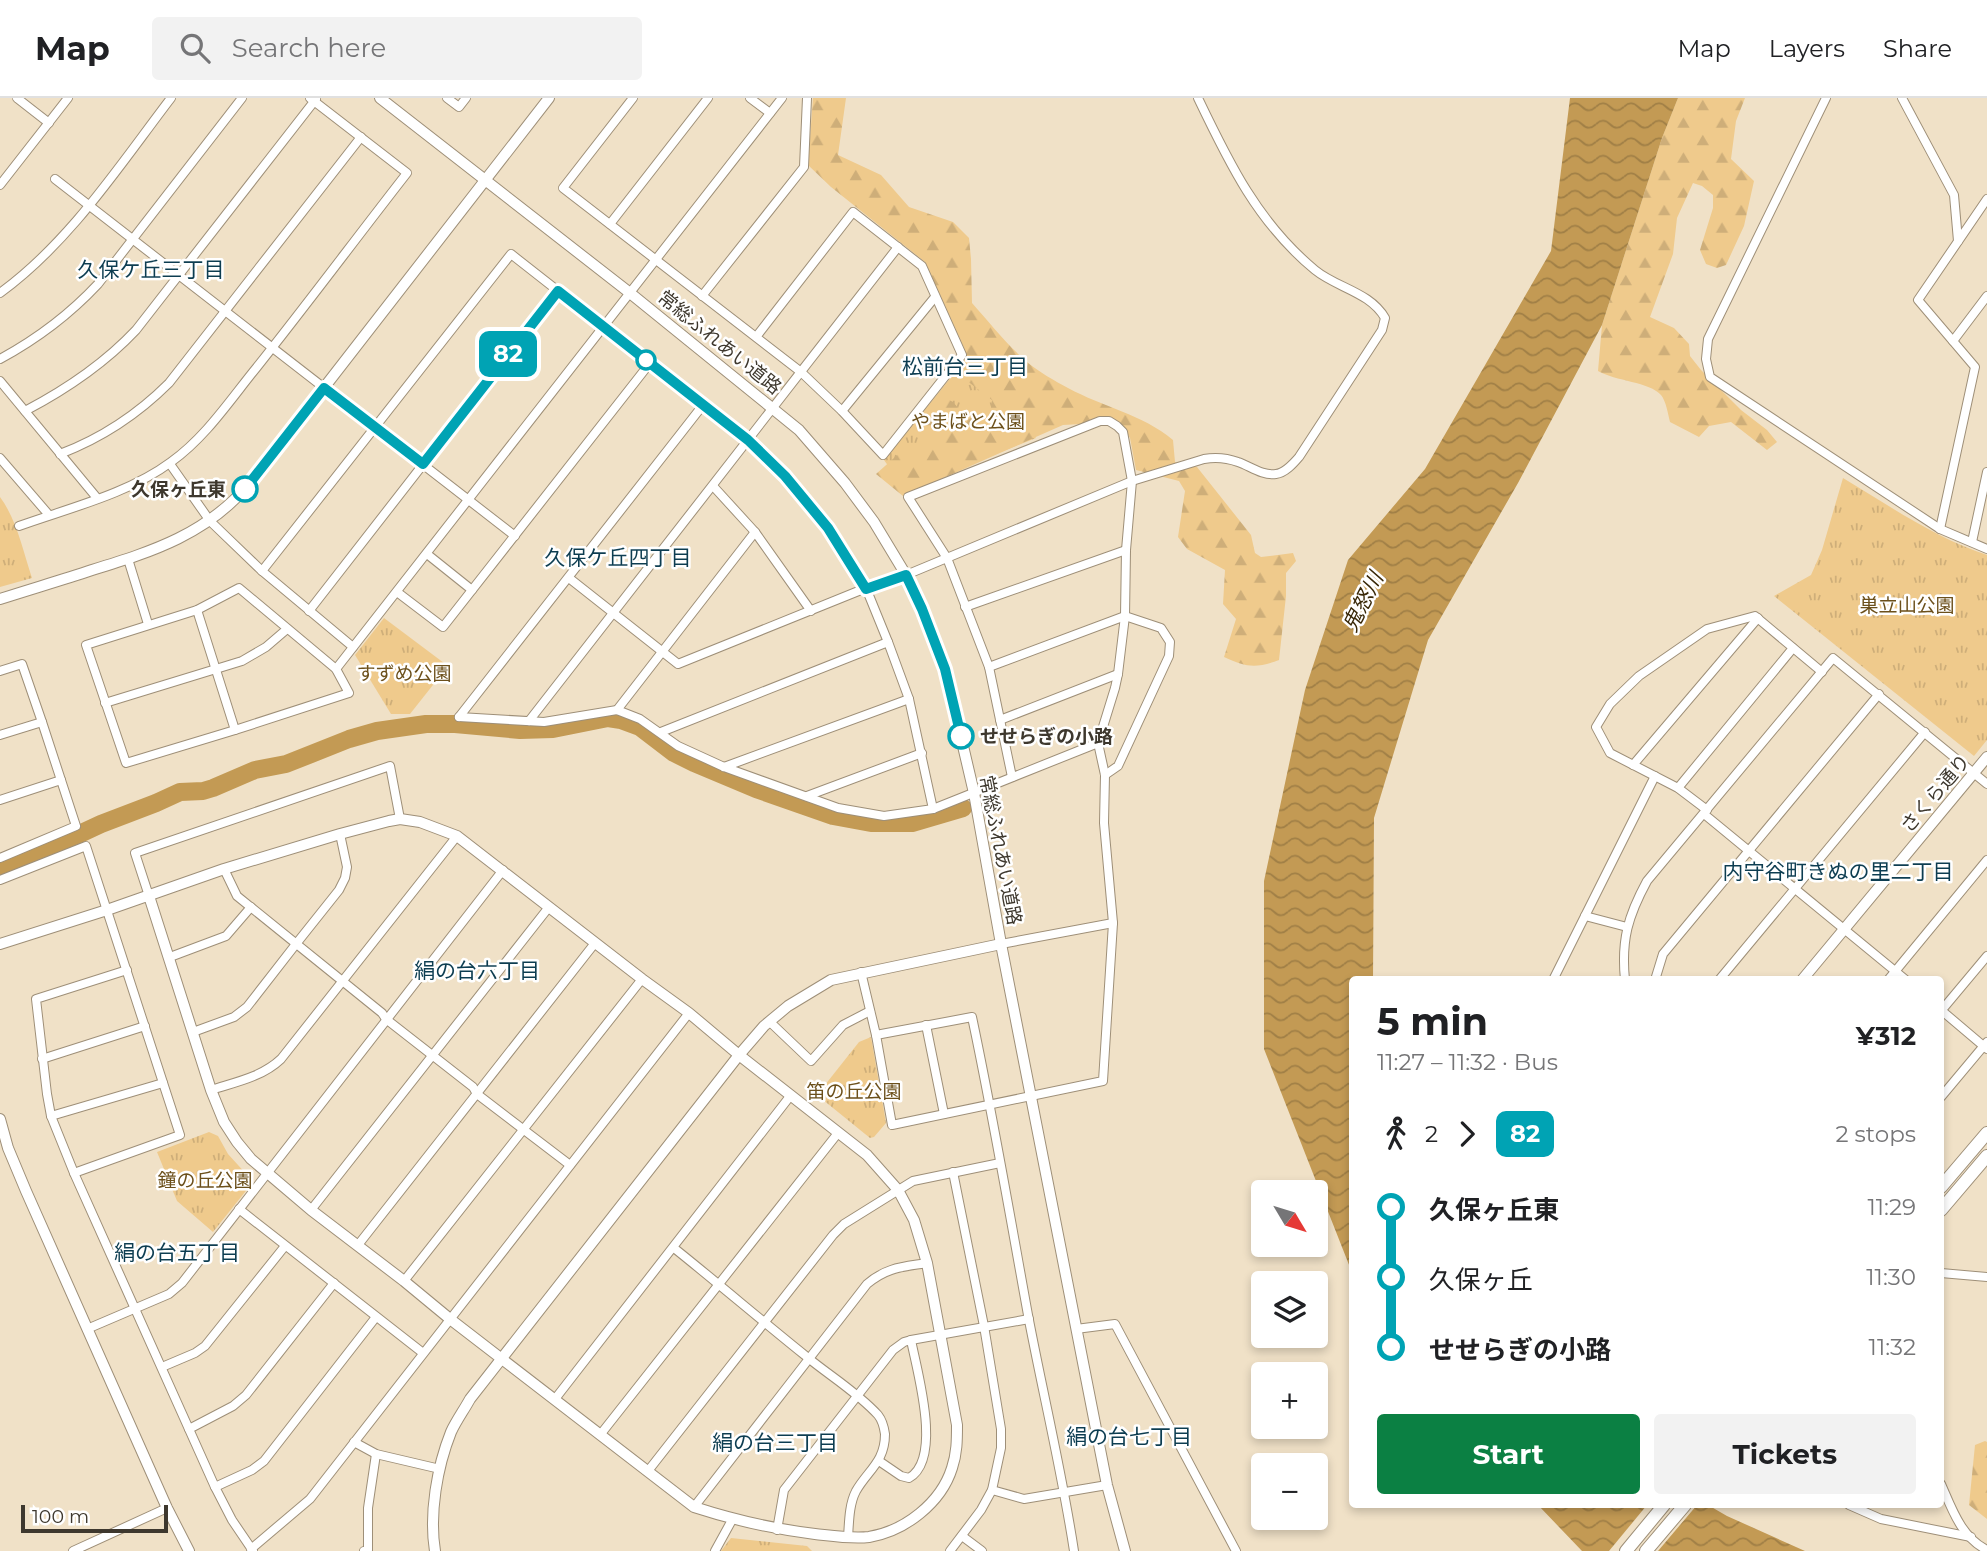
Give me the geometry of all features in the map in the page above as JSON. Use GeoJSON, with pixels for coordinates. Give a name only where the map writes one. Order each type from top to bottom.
{"type":"FeatureCollection","features":[{"type":"Feature","properties":{"kind":"main road"},"geometry":{"type":"LineString","coordinates":[[1944,1183],[1987,1133]]}},
{"type":"Feature","properties":{"kind":"main road"},"geometry":{"type":"LineString","coordinates":[[1944,1206],[1987,1156]]}},
{"type":"Feature","properties":{"kind":"main road"},"geometry":{"type":"LineString","coordinates":[[1626,1551],[1662,1508]]}},
{"type":"Feature","properties":{"kind":"main road"},"geometry":{"type":"LineString","coordinates":[[1646,1551],[1682,1508]]}},
{"type":"Feature","properties":{"kind":"street"},"geometry":{"type":"LineString","coordinates":[[17,98],[48,123]]}},
{"type":"Feature","properties":{"kind":"street"},"geometry":{"type":"LineString","coordinates":[[0,185],[68,98]]}},
{"type":"Feature","properties":{"kind":"street"},"geometry":{"type":"LineString","coordinates":[[0,293],[33,268],[52,248],[170,98]]}},
{"type":"Feature","properties":{"kind":"street"},"geometry":{"type":"LineString","coordinates":[[0,359],[55,324],[98,284],[242,98]]}},
{"type":"Feature","properties":{"kind":"street","name":"常総ふれあい道路"},"geometry":{"type":"LineString","coordinates":[[380,98],[774,407],[799,430],[845,483],[874,522],[906,575],[945,669],[974,793],[1107,1485],[1125,1551]]}},
{"type":"Feature","properties":{"kind":"street"},"geometry":{"type":"LineString","coordinates":[[447,98],[459,107],[466,98]]}},
{"type":"Feature","properties":{"kind":"street"},"geometry":{"type":"LineString","coordinates":[[0,599],[173,542],[209,521],[240,494],[549,98]]}},
{"type":"Feature","properties":{"kind":"street"},"geometry":{"type":"LineString","coordinates":[[633,98],[563,188],[755,338],[801,372],[883,455],[962,355],[922,266],[853,212],[755,338]]}},
{"type":"Feature","properties":{"kind":"street"},"geometry":{"type":"LineString","coordinates":[[610,224],[708,98]]}},
{"type":"Feature","properties":{"kind":"street"},"geometry":{"type":"LineString","coordinates":[[750,98],[770,113]]}},
{"type":"Feature","properties":{"kind":"street"},"geometry":{"type":"LineString","coordinates":[[336,669],[782,98]]}},
{"type":"Feature","properties":{"kind":"street"},"geometry":{"type":"LineString","coordinates":[[702,296],[804,167],[807,98]]}},
{"type":"Feature","properties":{"kind":"street"},"geometry":{"type":"LineString","coordinates":[[569,578],[678,664],[906,575],[1132,481],[1204,458],[1236,461],[1264,473],[1276,474],[1286,470],[1299,457],[1385,325],[1385,318],[1373,303],[1317,271],[1271,226],[1238,179],[1198,98]]}},
{"type":"Feature","properties":{"kind":"street"},"geometry":{"type":"LineString","coordinates":[[1826,98],[1708,339],[1706,349],[1710,377],[1940,529],[1987,549]]}},
{"type":"Feature","properties":{"kind":"street"},"geometry":{"type":"LineString","coordinates":[[1902,98],[1954,195],[1958,241]]}},
{"type":"Feature","properties":{"kind":"street"},"geometry":{"type":"LineString","coordinates":[[19,526],[125,488],[170,464],[206,431],[407,173],[313,99],[136,330],[109,356],[64,390],[25,411]]}},
{"type":"Feature","properties":{"kind":"street"},"geometry":{"type":"LineString","coordinates":[[60,454],[89,442],[126,420],[149,403],[169,383],[361,137]]}},
{"type":"Feature","properties":{"kind":"street"},"geometry":{"type":"LineString","coordinates":[[55,179],[514,537]]}},
{"type":"Feature","properties":{"kind":"street"},"geometry":{"type":"LineString","coordinates":[[1987,200],[1918,300],[1975,367],[1987,370]]}},
{"type":"Feature","properties":{"kind":"street"},"geometry":{"type":"LineString","coordinates":[[529,721],[898,247]]}},
{"type":"Feature","properties":{"kind":"street"},"geometry":{"type":"LineString","coordinates":[[262,570],[511,254],[748,440],[785,476],[828,528],[866,589],[888,642],[909,699],[933,810]]}},
{"type":"Feature","properties":{"kind":"street"},"geometry":{"type":"LineString","coordinates":[[309,611],[558,291]]}},
{"type":"Feature","properties":{"kind":"street"},"geometry":{"type":"LineString","coordinates":[[1953,341],[1987,296]]}},
{"type":"Feature","properties":{"kind":"street"},"geometry":{"type":"LineString","coordinates":[[842,411],[935,297]]}},
{"type":"Feature","properties":{"kind":"street"},"geometry":{"type":"LineString","coordinates":[[397,592],[443,627],[650,363]]}},
{"type":"Feature","properties":{"kind":"street"},"geometry":{"type":"LineString","coordinates":[[1940,529],[1975,367]]}},
{"type":"Feature","properties":{"kind":"street"},"geometry":{"type":"LineString","coordinates":[[0,381],[97,498]]}},
{"type":"Feature","properties":{"kind":"street"},"geometry":{"type":"LineString","coordinates":[[703,405],[459,717],[544,722],[617,710],[640,719],[662,732],[678,746],[724,767],[838,807],[884,816],[933,810],[1098,743]]}},
{"type":"Feature","properties":{"kind":"street"},"geometry":{"type":"LineString","coordinates":[[861,972],[876,1035],[892,1125],[1103,1081],[1113,923],[1104,823],[1105,775],[1098,743],[1118,674],[1125,616],[1126,550],[1132,481],[1123,432],[1109,421],[1100,421],[908,497],[947,558],[989,667],[1012,777]]}},
{"type":"Feature","properties":{"kind":"street"},"geometry":{"type":"LineString","coordinates":[[0,458],[49,516]]}},
{"type":"Feature","properties":{"kind":"street"},"geometry":{"type":"LineString","coordinates":[[170,464],[209,521],[353,647]]}},
{"type":"Feature","properties":{"kind":"street"},"geometry":{"type":"LineString","coordinates":[[1972,542],[1987,472]]}},
{"type":"Feature","properties":{"kind":"street"},"geometry":{"type":"LineString","coordinates":[[713,486],[755,532],[811,611]]}},
{"type":"Feature","properties":{"kind":"street"},"geometry":{"type":"LineString","coordinates":[[617,710],[755,532]]}},
{"type":"Feature","properties":{"kind":"street"},"geometry":{"type":"LineString","coordinates":[[965,607],[1126,550]]}},
{"type":"Feature","properties":{"kind":"street"},"geometry":{"type":"LineString","coordinates":[[427,554],[471,590]]}},
{"type":"Feature","properties":{"kind":"street"},"geometry":{"type":"LineString","coordinates":[[128,559],[148,624]]}},
{"type":"Feature","properties":{"kind":"street"},"geometry":{"type":"LineString","coordinates":[[239,588],[336,669],[349,693],[126,763],[86,645],[148,624],[197,610],[239,588]]}},
{"type":"Feature","properties":{"kind":"street"},"geometry":{"type":"LineString","coordinates":[[197,610],[235,730]]}},
{"type":"Feature","properties":{"kind":"street"},"geometry":{"type":"LineString","coordinates":[[989,667],[1125,616],[1161,628],[1170,642],[1169,656],[1118,766],[1105,775]]}},
{"type":"Feature","properties":{"kind":"street"},"geometry":{"type":"LineString","coordinates":[[1822,671],[1755,616],[1707,629],[1639,676],[1610,704],[1595,727],[1611,753],[1678,788],[1750,852],[1901,976]]}},
{"type":"Feature","properties":{"kind":"street"},"geometry":{"type":"LineString","coordinates":[[1633,765],[1758,618]]}},
{"type":"Feature","properties":{"kind":"street"},"geometry":{"type":"LineString","coordinates":[[105,703],[242,660],[266,647],[287,629]]}},
{"type":"Feature","properties":{"kind":"street"},"geometry":{"type":"LineString","coordinates":[[662,732],[888,642]]}},
{"type":"Feature","properties":{"kind":"street"},"geometry":{"type":"LineString","coordinates":[[1678,788],[1793,648]]}},
{"type":"Feature","properties":{"kind":"street"},"geometry":{"type":"LineString","coordinates":[[1625,976],[1623,956],[1627,928],[1633,907],[1647,881],[1833,658],[1987,784]]}},
{"type":"Feature","properties":{"kind":"street"},"geometry":{"type":"LineString","coordinates":[[0,671],[22,664],[76,826],[0,858]]}},
{"type":"Feature","properties":{"kind":"street"},"geometry":{"type":"LineString","coordinates":[[1000,720],[1118,674]]}},
{"type":"Feature","properties":{"kind":"street"},"geometry":{"type":"LineString","coordinates":[[1656,976],[1663,954],[1879,694]]}},
{"type":"Feature","properties":{"kind":"street"},"geometry":{"type":"LineString","coordinates":[[724,767],[909,699]]}},
{"type":"Feature","properties":{"kind":"street"},"geometry":{"type":"LineString","coordinates":[[0,735],[43,722]]}},
{"type":"Feature","properties":{"kind":"street"},"geometry":{"type":"LineString","coordinates":[[1722,976],[1925,732]]}},
{"type":"Feature","properties":{"kind":"street"},"geometry":{"type":"LineString","coordinates":[[807,796],[922,753]]}},
{"type":"Feature","properties":{"kind":"street","name":"さくら通り"},"geometry":{"type":"LineString","coordinates":[[1805,976],[1987,757]]}},
{"type":"Feature","properties":{"kind":"street"},"geometry":{"type":"LineString","coordinates":[[0,944],[149,896],[224,869],[400,819],[419,822],[457,836],[689,1013],[867,1155],[898,1190],[914,1220],[927,1263],[957,1425],[957,1447],[952,1470],[941,1491],[909,1522],[890,1531],[848,1538],[778,1530],[732,1520],[694,1507],[312,1210],[266,1173],[237,1142],[224,1122],[211,1090],[170,957],[149,896],[135,853],[390,766],[400,819]]}},
{"type":"Feature","properties":{"kind":"street"},"geometry":{"type":"LineString","coordinates":[[1555,976],[1655,776]]}},
{"type":"Feature","properties":{"kind":"street"},"geometry":{"type":"LineString","coordinates":[[0,800],[61,780]]}},
{"type":"Feature","properties":{"kind":"street"},"geometry":{"type":"LineString","coordinates":[[192,1032],[241,1013],[339,890],[347,867],[340,834]]}},
{"type":"Feature","properties":{"kind":"street"},"geometry":{"type":"LineString","coordinates":[[211,1090],[262,1073],[281,1059],[457,836]]}},
{"type":"Feature","properties":{"kind":"street"},"geometry":{"type":"LineString","coordinates":[[0,880],[86,846],[180,1135],[74,1173]]}},
{"type":"Feature","properties":{"kind":"street"},"geometry":{"type":"LineString","coordinates":[[1891,976],[1987,860]]}},
{"type":"Feature","properties":{"kind":"street"},"geometry":{"type":"LineString","coordinates":[[224,869],[237,896],[473,1087],[477,1094],[570,1165]]}},
{"type":"Feature","properties":{"kind":"street"},"geometry":{"type":"LineString","coordinates":[[87,1329],[169,1294],[182,1283],[503,870]]}},
{"type":"Feature","properties":{"kind":"street"},"geometry":{"type":"LineString","coordinates":[[170,957],[226,936],[251,907]]}},
{"type":"Feature","properties":{"kind":"street"},"geometry":{"type":"LineString","coordinates":[[312,1210],[549,907]]}},
{"type":"Feature","properties":{"kind":"street"},"geometry":{"type":"LineString","coordinates":[[1585,916],[1627,928]]}},
{"type":"Feature","properties":{"kind":"street"},"geometry":{"type":"LineString","coordinates":[[435,1551],[434,1503],[440,1469],[452,1431],[470,1399],[739,1055],[770,1022],[788,1006],[831,980],[1113,923]]}},
{"type":"Feature","properties":{"kind":"street"},"geometry":{"type":"LineString","coordinates":[[358,1245],[595,943]]}},
{"type":"Feature","properties":{"kind":"street"},"geometry":{"type":"LineString","coordinates":[[1944,1007],[1987,956]]}},
{"type":"Feature","properties":{"kind":"street"},"geometry":{"type":"LineString","coordinates":[[127,970],[36,999],[51,1116],[215,1487],[252,1550],[310,1499],[689,1013]]}},
{"type":"Feature","properties":{"kind":"street"},"geometry":{"type":"LineString","coordinates":[[404,1281],[642,979]]}},
{"type":"Feature","properties":{"kind":"street"},"geometry":{"type":"LineString","coordinates":[[770,1022],[811,1061],[843,1025],[870,1011]]}},
{"type":"Feature","properties":{"kind":"street"},"geometry":{"type":"LineString","coordinates":[[1944,1013],[1986,1046],[1944,1094]]}},
{"type":"Feature","properties":{"kind":"street"},"geometry":{"type":"LineString","coordinates":[[876,1035],[972,1017],[991,1104],[1074,1551]]}},
{"type":"Feature","properties":{"kind":"street"},"geometry":{"type":"LineString","coordinates":[[42,1059],[145,1026]]}},
{"type":"Feature","properties":{"kind":"street"},"geometry":{"type":"LineString","coordinates":[[926,1026],[944,1114]]}},
{"type":"Feature","properties":{"kind":"street"},"geometry":{"type":"LineString","coordinates":[[51,1116],[163,1083]]}},
{"type":"Feature","properties":{"kind":"street"},"geometry":{"type":"LineString","coordinates":[[555,1399],[792,1095]]}},
{"type":"Feature","properties":{"kind":"street"},"geometry":{"type":"LineString","coordinates":[[0,1119],[26,1191],[167,1508],[189,1551]]}},
{"type":"Feature","properties":{"kind":"street"},"geometry":{"type":"LineString","coordinates":[[600,1435],[838,1133]]}},
{"type":"Feature","properties":{"kind":"street"},"geometry":{"type":"LineString","coordinates":[[648,1471],[844,1224],[914,1181],[1000,1163]]}},
{"type":"Feature","properties":{"kind":"street"},"geometry":{"type":"LineString","coordinates":[[950,1551],[981,1510],[992,1490],[1001,1448],[1001,1429],[984,1326],[953,1172]]}},
{"type":"Feature","properties":{"kind":"street"},"geometry":{"type":"LineString","coordinates":[[239,1209],[423,1353]]}},
{"type":"Feature","properties":{"kind":"street"},"geometry":{"type":"LineString","coordinates":[[162,1367],[205,1346],[285,1246]]}},
{"type":"Feature","properties":{"kind":"street"},"geometry":{"type":"LineString","coordinates":[[674,1248],[810,1360],[858,1395],[881,1417],[885,1444],[879,1461],[856,1491],[848,1538]]}},
{"type":"Feature","properties":{"kind":"street"},"geometry":{"type":"LineString","coordinates":[[694,1507],[867,1284],[877,1275],[891,1269],[927,1263]]}},
{"type":"Feature","properties":{"kind":"street"},"geometry":{"type":"LineString","coordinates":[[1944,1273],[1987,1277]]}},
{"type":"Feature","properties":{"kind":"street"},"geometry":{"type":"LineString","coordinates":[[189,1429],[233,1406],[246,1395],[334,1283]]}},
{"type":"Feature","properties":{"kind":"street"},"geometry":{"type":"LineString","coordinates":[[215,1487],[252,1470],[264,1461],[376,1317]]}},
{"type":"Feature","properties":{"kind":"street"},"geometry":{"type":"LineString","coordinates":[[778,1530],[784,1490],[893,1350],[911,1340],[1029,1319]]}},
{"type":"Feature","properties":{"kind":"street"},"geometry":{"type":"LineString","coordinates":[[1076,1329],[1115,1324],[1236,1551]]}},
{"type":"Feature","properties":{"kind":"street"},"geometry":{"type":"LineString","coordinates":[[879,1461],[901,1476],[909,1478],[917,1471],[924,1453],[927,1421],[911,1340]]}},
{"type":"Feature","properties":{"kind":"street"},"geometry":{"type":"LineString","coordinates":[[354,1442],[376,1454],[440,1469]]}},
{"type":"Feature","properties":{"kind":"street"},"geometry":{"type":"LineString","coordinates":[[367,1551],[368,1508],[376,1454]]}},
{"type":"Feature","properties":{"kind":"street"},"geometry":{"type":"LineString","coordinates":[[992,1490],[1024,1499],[1107,1485]]}},
{"type":"Feature","properties":{"kind":"street"},"geometry":{"type":"LineString","coordinates":[[1944,1491],[1957,1520],[1971,1538],[1987,1550]]}},
{"type":"Feature","properties":{"kind":"street"},"geometry":{"type":"LineString","coordinates":[[74,1551],[167,1508]]}},
{"type":"Feature","properties":{"kind":"street"},"geometry":{"type":"LineString","coordinates":[[1856,1508],[1881,1519],[1971,1538]]}},
{"type":"Feature","properties":{"kind":"street"},"geometry":{"type":"LineString","coordinates":[[715,1551],[732,1520]]}},
{"type":"Feature","properties":{"kind":"street"},"geometry":{"type":"LineString","coordinates":[[962,1536],[982,1551]]}},
{"type":"Feature","properties":{"kind":"green space"},"geometry":{"type":"Polygon","coordinates":[[[813,98],[846,98],[838,155],[881,175],[909,207],[953,222],[969,238],[972,303],[1020,356],[1081,395],[1135,417],[1173,440],[1175,462],[1197,467],[1251,535],[1255,553],[1261,557],[1293,553],[1296,561],[1286,573],[1279,660],[1251,666],[1224,657],[1236,619],[1223,604],[1225,570],[1187,549],[1178,537],[1185,491],[1179,481],[1136,470],[1130,438],[1119,422],[1063,425],[903,496],[876,474],[903,450],[923,456],[936,446],[918,418],[940,395],[953,402],[968,419],[991,411],[992,400],[959,372],[964,348],[925,262],[831,187],[808,165],[813,98]]]}},
{"type":"Feature","properties":{"kind":"green space"},"geometry":{"type":"Polygon","coordinates":[[[1678,98],[1745,98],[1736,121],[1731,159],[1754,181],[1744,226],[1726,265],[1717,268],[1706,264],[1700,250],[1713,208],[1713,195],[1693,183],[1677,218],[1673,254],[1650,317],[1674,328],[1689,344],[1690,356],[1701,370],[1741,410],[1767,430],[1777,442],[1767,450],[1731,422],[1709,426],[1699,437],[1670,422],[1664,401],[1656,391],[1598,371],[1602,325],[1662,138],[1678,98]]]}},
{"type":"Feature","properties":{"kind":"green space","name":"やまばと公園"},"geometry":{"type":"Polygon","coordinates":[[[969,355],[1036,438],[905,490],[884,460],[969,355]]]}},
{"type":"Feature","properties":{"kind":"green space","name":"巣立山公園"},"geometry":{"type":"Polygon","coordinates":[[[1843,478],[1931,531],[1987,555],[1987,740],[1974,756],[1774,596],[1811,575],[1822,550],[1843,478]]]}},
{"type":"Feature","properties":{"kind":"green space"},"geometry":{"type":"Polygon","coordinates":[[[0,497],[15,526],[32,578],[0,587],[0,497]]]}},
{"type":"Feature","properties":{"kind":"green space","name":"すずめ公園"},"geometry":{"type":"Polygon","coordinates":[[[384,618],[448,666],[410,714],[391,714],[355,655],[384,618]]]}},
{"type":"Feature","properties":{"kind":"green space","name":"笛の丘公園"},"geometry":{"type":"Polygon","coordinates":[[[871,1037],[886,1123],[870,1138],[817,1095],[859,1042],[871,1037]]]}},
{"type":"Feature","properties":{"kind":"green space","name":"鐘の丘公園"},"geometry":{"type":"Polygon","coordinates":[[[209,1132],[218,1136],[228,1154],[248,1176],[249,1187],[213,1232],[177,1201],[157,1152],[209,1132]]]}},
{"type":"Feature","properties":{"kind":"green space"},"geometry":{"type":"Polygon","coordinates":[[[1985,1441],[1987,1519],[1969,1505],[1975,1445],[1985,1441]]]}},
{"type":"Feature","properties":{"kind":"green space"},"geometry":{"type":"Polygon","coordinates":[[[731,1538],[807,1546],[812,1551],[721,1551],[731,1538]]]}},
{"type":"Feature","properties":{"kind":"water","name":"鬼怒川"},"geometry":{"type":"Polygon","coordinates":[[[1570,98],[1678,98],[1662,138],[1602,325],[1518,483],[1428,640],[1374,818],[1373,976],[1349,976],[1349,1265],[1328,1212],[1328,1180],[1316,1180],[1264,1049],[1264,881],[1305,690],[1348,560],[1425,469],[1551,251],[1570,98]]]}},
{"type":"Feature","properties":{"kind":"water"},"geometry":{"type":"Polygon","coordinates":[[[1541,1508],[1713,1508],[1805,1551],[1582,1551],[1541,1508]]]}},
{"type":"Feature","properties":{"kind":"pier"},"geometry":{"type":"Polygon","coordinates":[[[1645,1508],[1694,1508],[1658,1551],[1609,1551],[1645,1508]]]}},
{"type":"Feature","properties":{"kind":"waterway"},"geometry":{"type":"LineString","coordinates":[[0,868],[180,792],[213,788],[255,770],[286,764],[377,731],[426,724],[520,730],[553,729],[608,718],[621,720],[640,727],[674,753],[694,763],[756,789],[833,816],[871,823],[912,823],[963,808]]}},
{"type":"Feature","properties":{"kind":"bus line","name":"82"},"geometry":{"type":"LineString","coordinates":[[245,489],[324,388],[423,464],[558,291],[748,440],[785,476],[828,528],[866,589],[906,575],[945,669],[961,736]]}},
{"type":"Feature","properties":{"kind":"place","name":"久保ヶ丘東"},"geometry":{"type":"Point","coordinates":[245,489]}},
{"type":"Feature","properties":{"kind":"place","name":"せせらぎの小路"},"geometry":{"type":"Point","coordinates":[961,736]}},
{"type":"Feature","properties":{"kind":"district","name":"久保ケ丘三丁目"},"geometry":{"type":"Point","coordinates":[151,270]}},
{"type":"Feature","properties":{"kind":"district","name":"松前台三丁目"},"geometry":{"type":"Point","coordinates":[965,367]}},
{"type":"Feature","properties":{"kind":"district","name":"久保ケ丘四丁目"},"geometry":{"type":"Point","coordinates":[618,558]}},
{"type":"Feature","properties":{"kind":"district","name":"内守谷町きぬの里二丁目"},"geometry":{"type":"Point","coordinates":[1838,872]}},
{"type":"Feature","properties":{"kind":"district","name":"絹の台六丁目"},"geometry":{"type":"Point","coordinates":[477,971]}},
{"type":"Feature","properties":{"kind":"district","name":"絹の台五丁目"},"geometry":{"type":"Point","coordinates":[177,1253]}},
{"type":"Feature","properties":{"kind":"district","name":"絹の台七丁目"},"geometry":{"type":"Point","coordinates":[1129,1437]}},
{"type":"Feature","properties":{"kind":"district","name":"絹の台三丁目"},"geometry":{"type":"Point","coordinates":[775,1443]}}]}
